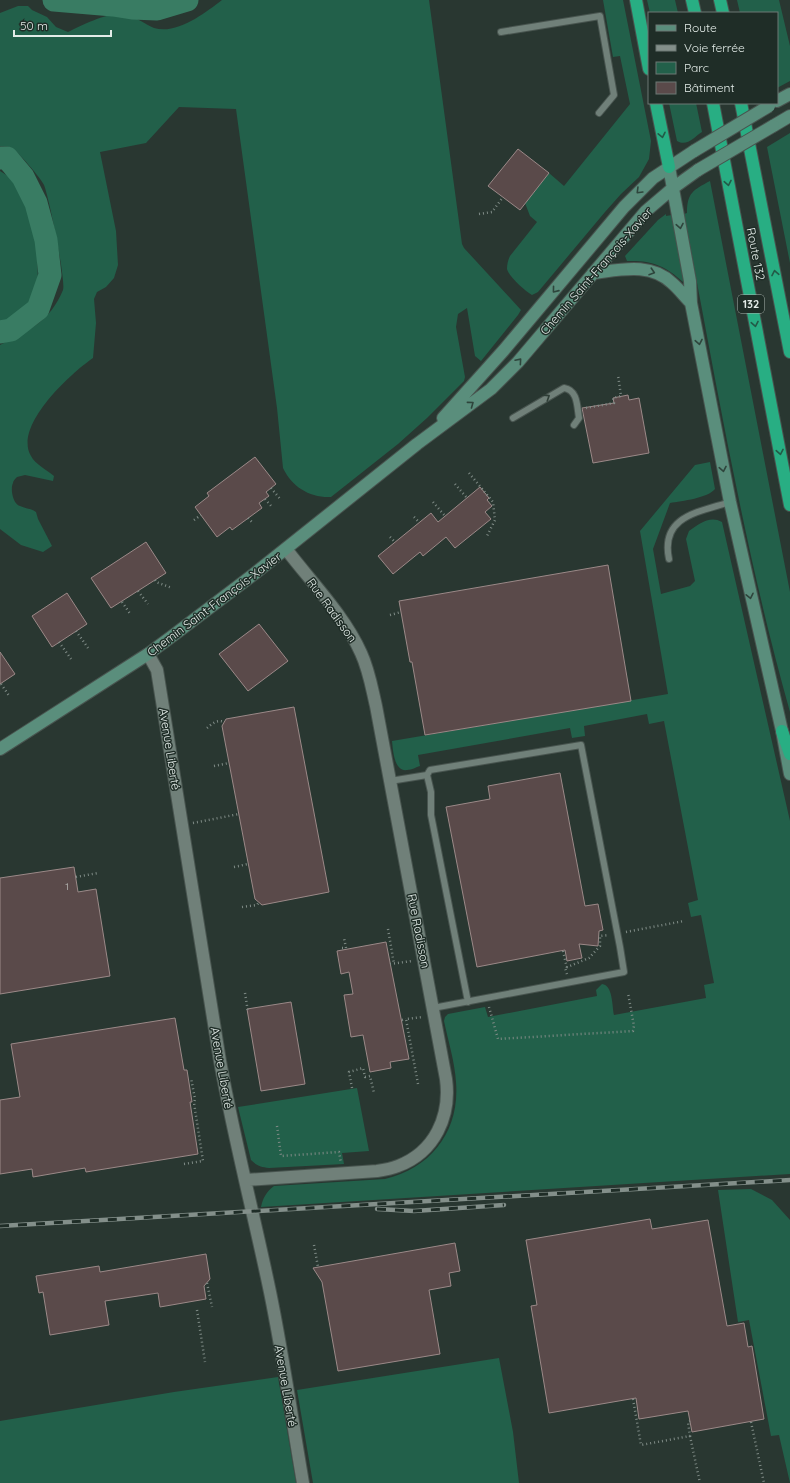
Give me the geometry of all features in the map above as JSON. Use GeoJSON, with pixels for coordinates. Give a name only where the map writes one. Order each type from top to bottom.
{"type":"FeatureCollection","features":[{"type":"Feature","properties":{"kind":"highway"},"geometry":{"type":"LineString","coordinates":[[636,0],[648,64]]}},
{"type":"Feature","properties":{"kind":"highway"},"geometry":{"type":"LineString","coordinates":[[692,0],[695,12]]}},
{"type":"Feature","properties":{"kind":"highway"},"geometry":{"type":"LineString","coordinates":[[720,0],[723,12]]}},
{"type":"Feature","properties":{"kind":"highway"},"geometry":{"type":"LineString","coordinates":[[656,104],[669,166]]}},
{"type":"Feature","properties":{"kind":"highway","name":"Route 132"},"geometry":{"type":"LineString","coordinates":[[713,104],[790,505]]}},
{"type":"Feature","properties":{"kind":"highway","name":"Route 132"},"geometry":{"type":"LineString","coordinates":[[741,104],[790,352]]}},
{"type":"Feature","properties":{"kind":"highway"},"geometry":{"type":"LineString","coordinates":[[782,731],[790,754]]}},
{"type":"Feature","properties":{"kind":"street","name":"Chemin Saint-François-Xavier"},"geometry":{"type":"LineString","coordinates":[[778,100],[790,94]]}},
{"type":"Feature","properties":{"kind":"street","name":"Chemin Saint-François-Xavier"},"geometry":{"type":"LineString","coordinates":[[417,444],[490,366],[624,207],[648,183],[669,166],[771,104]]}},
{"type":"Feature","properties":{"kind":"street","name":"Chemin Saint-François-Xavier"},"geometry":{"type":"LineString","coordinates":[[0,749],[148,654],[286,550],[417,444],[498,384],[646,211],[672,188],[698,170],[790,116]]}},
{"type":"Feature","properties":{"kind":"street"},"geometry":{"type":"LineString","coordinates":[[669,166],[690,281],[691,303],[730,502],[782,731],[790,774]]}},
{"type":"Feature","properties":{"kind":"street"},"geometry":{"type":"LineString","coordinates":[[593,273],[633,269],[652,271],[672,283],[691,303]]}},
{"type":"Feature","properties":{"kind":"street","name":"Rue Radisson"},"geometry":{"type":"LineString","coordinates":[[246,1180],[377,1171],[397,1167],[423,1150],[440,1128],[447,1105],[448,1092],[429,1012],[424,959],[372,688],[362,655],[351,633],[340,617],[286,550]]}},
{"type":"Feature","properties":{"kind":"street","name":"Avenue Liberté"},"geometry":{"type":"LineString","coordinates":[[148,654],[157,670],[220,1061],[270,1297],[303,1483]]}},
{"type":"Feature","properties":{"kind":"lane"},"geometry":{"type":"LineString","coordinates":[[501,32],[600,16],[614,95],[599,113]]}},
{"type":"Feature","properties":{"kind":"lane"},"geometry":{"type":"LineString","coordinates":[[513,418],[564,388],[570,390],[575,396],[578,418],[574,425]]}},
{"type":"Feature","properties":{"kind":"lane"},"geometry":{"type":"LineString","coordinates":[[669,559],[667,543],[672,529],[677,523],[682,519],[698,512],[730,502]]}},
{"type":"Feature","properties":{"kind":"lane"},"geometry":{"type":"LineString","coordinates":[[429,1012],[487,998],[624,972],[581,746],[430,770],[427,775],[431,792],[431,815],[468,1002]]}},
{"type":"Feature","properties":{"kind":"lane"},"geometry":{"type":"LineString","coordinates":[[390,781],[427,775]]}},
{"type":"Feature","properties":{"kind":"path"},"geometry":{"type":"LineString","coordinates":[[479,214],[492,212],[503,197]]}},
{"type":"Feature","properties":{"kind":"path"},"geometry":{"type":"LineString","coordinates":[[582,408],[614,403],[613,398],[621,396],[618,375]]}},
{"type":"Feature","properties":{"kind":"path"},"geometry":{"type":"LineString","coordinates":[[469,473],[493,502],[495,520],[487,536]]}},
{"type":"Feature","properties":{"kind":"path"},"geometry":{"type":"LineString","coordinates":[[455,484],[467,498]]}},
{"type":"Feature","properties":{"kind":"path"},"geometry":{"type":"LineString","coordinates":[[271,488],[281,500]]}},
{"type":"Feature","properties":{"kind":"path"},"geometry":{"type":"LineString","coordinates":[[265,499],[272,508]]}},
{"type":"Feature","properties":{"kind":"path"},"geometry":{"type":"LineString","coordinates":[[433,502],[445,516]]}},
{"type":"Feature","properties":{"kind":"path"},"geometry":{"type":"LineString","coordinates":[[194,520],[201,515]]}},
{"type":"Feature","properties":{"kind":"path"},"geometry":{"type":"LineString","coordinates":[[414,517],[419,522]]}},
{"type":"Feature","properties":{"kind":"path"},"geometry":{"type":"LineString","coordinates":[[248,518],[252,522]]}},
{"type":"Feature","properties":{"kind":"path"},"geometry":{"type":"LineString","coordinates":[[390,537],[395,542]]}},
{"type":"Feature","properties":{"kind":"path"},"geometry":{"type":"LineString","coordinates":[[155,580],[156,582],[172,588]]}},
{"type":"Feature","properties":{"kind":"path"},"geometry":{"type":"LineString","coordinates":[[138,591],[148,604]]}},
{"type":"Feature","properties":{"kind":"path"},"geometry":{"type":"LineString","coordinates":[[122,602],[131,615]]}},
{"type":"Feature","properties":{"kind":"path"},"geometry":{"type":"LineString","coordinates":[[390,615],[401,612]]}},
{"type":"Feature","properties":{"kind":"path"},"geometry":{"type":"LineString","coordinates":[[76,631],[88,648]]}},
{"type":"Feature","properties":{"kind":"path"},"geometry":{"type":"LineString","coordinates":[[59,642],[71,659]]}},
{"type":"Feature","properties":{"kind":"path"},"geometry":{"type":"LineString","coordinates":[[1,684],[10,697]]}},
{"type":"Feature","properties":{"kind":"path"},"geometry":{"type":"LineString","coordinates":[[207,728],[213,722],[224,722]]}},
{"type":"Feature","properties":{"kind":"path"},"geometry":{"type":"LineString","coordinates":[[214,766],[229,763]]}},
{"type":"Feature","properties":{"kind":"path"},"geometry":{"type":"LineString","coordinates":[[190,824],[239,814]]}},
{"type":"Feature","properties":{"kind":"path"},"geometry":{"type":"LineString","coordinates":[[234,867],[248,864]]}},
{"type":"Feature","properties":{"kind":"path"},"geometry":{"type":"LineString","coordinates":[[76,877],[98,873]]}},
{"type":"Feature","properties":{"kind":"path"},"geometry":{"type":"LineString","coordinates":[[242,907],[257,905],[259,902]]}},
{"type":"Feature","properties":{"kind":"path"},"geometry":{"type":"LineString","coordinates":[[563,951],[566,968],[589,958],[600,946],[600,936],[684,921]]}},
{"type":"Feature","properties":{"kind":"path"},"geometry":{"type":"LineString","coordinates":[[388,929],[394,964]]}},
{"type":"Feature","properties":{"kind":"path"},"geometry":{"type":"LineString","coordinates":[[342,948],[346,948],[344,938]]}},
{"type":"Feature","properties":{"kind":"path"},"geometry":{"type":"LineString","coordinates":[[390,964],[424,959]]}},
{"type":"Feature","properties":{"kind":"path"},"geometry":{"type":"LineString","coordinates":[[245,993],[248,1012]]}},
{"type":"Feature","properties":{"kind":"path"},"geometry":{"type":"LineString","coordinates":[[487,998],[498,1039],[633,1031],[634,1026],[628,993]]}},
{"type":"Feature","properties":{"kind":"path"},"geometry":{"type":"LineString","coordinates":[[402,1020],[429,1012]]}},
{"type":"Feature","properties":{"kind":"path"},"geometry":{"type":"LineString","coordinates":[[406,1019],[418,1084]]}},
{"type":"Feature","properties":{"kind":"path"},"geometry":{"type":"LineString","coordinates":[[352,1088],[349,1072],[363,1068],[365,1077],[370,1076],[374,1093]]}},
{"type":"Feature","properties":{"kind":"path"},"geometry":{"type":"LineString","coordinates":[[184,1164],[203,1161],[194,1103],[195,1099],[192,1088],[192,1078]]}},
{"type":"Feature","properties":{"kind":"path"},"geometry":{"type":"LineString","coordinates":[[277,1126],[281,1156],[339,1152],[340,1159]]}},
{"type":"Feature","properties":{"kind":"path"},"geometry":{"type":"LineString","coordinates":[[314,1245],[318,1267]]}},
{"type":"Feature","properties":{"kind":"path"},"geometry":{"type":"LineString","coordinates":[[207,1283],[212,1307]]}},
{"type":"Feature","properties":{"kind":"path"},"geometry":{"type":"LineString","coordinates":[[197,1310],[205,1362]]}},
{"type":"Feature","properties":{"kind":"path"},"geometry":{"type":"LineString","coordinates":[[633,1399],[641,1445],[690,1436]]}},
{"type":"Feature","properties":{"kind":"path"},"geometry":{"type":"LineString","coordinates":[[690,1421],[688,1422],[690,1436],[700,1483]]}},
{"type":"Feature","properties":{"kind":"path"},"geometry":{"type":"LineString","coordinates":[[751,1422],[764,1483]]}},
{"type":"Feature","properties":{"kind":"green space"},"geometry":{"type":"Polygon","coordinates":[[[222,0],[429,0],[462,244],[521,310],[481,361],[475,356],[467,308],[458,314],[456,327],[465,377],[464,381],[427,418],[398,444],[331,497],[316,496],[302,490],[291,481],[283,468],[277,408],[236,109],[179,107],[146,143],[100,152],[116,231],[118,265],[114,278],[106,287],[97,292],[94,299],[96,323],[93,358],[72,375],[47,401],[30,430],[28,444],[31,456],[38,464],[54,476],[53,481],[25,475],[17,477],[12,486],[13,496],[18,505],[36,512],[52,546],[43,552],[21,545],[0,529],[0,345],[29,330],[45,318],[63,290],[63,283],[50,205],[44,185],[34,171],[11,147],[0,146],[0,13],[18,6],[28,6],[32,10],[47,17],[56,27],[68,32],[96,20],[117,14],[131,16],[154,28],[163,29],[181,26],[190,22],[222,0]]]}},
{"type":"Feature","properties":{"kind":"green space"},"geometry":{"type":"Polygon","coordinates":[[[603,0],[623,0],[651,141],[649,159],[639,177],[605,212],[538,292],[532,295],[514,280],[507,269],[510,256],[537,222],[530,216],[525,203],[549,173],[564,186],[630,104],[620,56],[613,57],[603,0]]]}},
{"type":"Feature","properties":{"kind":"green space"},"geometry":{"type":"Polygon","coordinates":[[[647,0],[675,0],[678,12],[650,12],[647,0]]]}},
{"type":"Feature","properties":{"kind":"green space"},"geometry":{"type":"Polygon","coordinates":[[[737,0],[779,0],[790,46],[790,81],[778,87],[778,12],[740,12],[737,0]]]}},
{"type":"Feature","properties":{"kind":"green space"},"geometry":{"type":"Polygon","coordinates":[[[669,104],[696,104],[702,132],[687,142],[681,143],[677,141],[669,104]]]}},
{"type":"Feature","properties":{"kind":"green space"},"geometry":{"type":"Polygon","coordinates":[[[790,133],[790,263],[767,147],[790,133]]]}},
{"type":"Feature","properties":{"kind":"green space"},"geometry":{"type":"Polygon","coordinates":[[[0,171],[16,181],[25,203],[37,247],[38,283],[31,303],[14,320],[0,323],[0,171]]]}},
{"type":"Feature","properties":{"kind":"green space"},"geometry":{"type":"Polygon","coordinates":[[[710,181],[790,592],[790,712],[745,527],[719,402],[684,214],[687,213],[688,201],[692,193],[710,181]]]}},
{"type":"Feature","properties":{"kind":"green space"},"geometry":{"type":"Polygon","coordinates":[[[666,214],[666,216],[672,215],[683,282],[670,271],[657,265],[643,261],[627,261],[625,256],[658,220],[666,214]]]}},
{"type":"Feature","properties":{"kind":"green space"},"geometry":{"type":"Polygon","coordinates":[[[710,462],[715,489],[707,495],[701,497],[670,503],[653,549],[661,594],[690,586],[695,581],[686,539],[689,531],[705,521],[713,519],[722,522],[790,821],[790,1174],[261,1207],[265,1195],[274,1186],[385,1179],[402,1174],[429,1156],[440,1144],[448,1131],[453,1116],[456,1099],[454,1067],[444,1021],[448,1014],[485,1007],[488,1017],[597,996],[596,990],[602,984],[606,985],[610,992],[614,1015],[706,998],[704,985],[714,983],[701,915],[691,917],[688,903],[698,900],[664,721],[649,724],[647,714],[584,726],[585,736],[572,738],[570,728],[418,755],[420,766],[409,770],[399,768],[395,760],[392,741],[668,694],[640,531],[695,465],[710,462]]]}},
{"type":"Feature","properties":{"kind":"green space"},"geometry":{"type":"Polygon","coordinates":[[[357,1088],[369,1151],[342,1153],[344,1164],[269,1168],[259,1166],[251,1160],[238,1107],[357,1088]]]}},
{"type":"Feature","properties":{"kind":"green space"},"geometry":{"type":"Polygon","coordinates":[[[751,1189],[772,1200],[790,1220],[790,1483],[779,1435],[771,1436],[749,1320],[738,1322],[718,1190],[751,1189]]]}},
{"type":"Feature","properties":{"kind":"green space"},"geometry":{"type":"Polygon","coordinates":[[[499,1358],[513,1432],[519,1483],[313,1483],[297,1390],[499,1358]]]}},
{"type":"Feature","properties":{"kind":"green space"},"geometry":{"type":"Polygon","coordinates":[[[278,1377],[296,1483],[0,1483],[0,1421],[174,1392],[278,1377]]]}},
{"type":"Feature","properties":{"kind":"building"},"geometry":{"type":"Polygon","coordinates":[[[518,149],[549,173],[520,210],[488,186],[518,149]]]}},
{"type":"Feature","properties":{"kind":"building"},"geometry":{"type":"Polygon","coordinates":[[[628,395],[629,400],[639,398],[649,453],[593,463],[582,408],[614,403],[613,398],[628,395]]]}},
{"type":"Feature","properties":{"kind":"building"},"geometry":{"type":"Polygon","coordinates":[[[255,457],[276,484],[266,492],[269,496],[259,503],[262,508],[232,530],[230,527],[217,537],[195,507],[209,496],[207,493],[255,457]]]}},
{"type":"Feature","properties":{"kind":"building"},"geometry":{"type":"Polygon","coordinates":[[[480,487],[489,498],[487,500],[492,506],[485,512],[491,519],[455,548],[446,537],[423,556],[420,552],[393,574],[378,556],[431,513],[438,522],[480,487]]]}},
{"type":"Feature","properties":{"kind":"building"},"geometry":{"type":"Polygon","coordinates":[[[146,542],[166,573],[111,608],[91,578],[146,542]]]}},
{"type":"Feature","properties":{"kind":"building"},"geometry":{"type":"Polygon","coordinates":[[[608,565],[631,701],[425,735],[399,601],[608,565]]]}},
{"type":"Feature","properties":{"kind":"building"},"geometry":{"type":"Polygon","coordinates":[[[67,593],[87,624],[52,647],[32,616],[67,593]]]}},
{"type":"Feature","properties":{"kind":"building"},"geometry":{"type":"Polygon","coordinates":[[[259,624],[288,661],[248,691],[219,654],[259,624]]]}},
{"type":"Feature","properties":{"kind":"building"},"geometry":{"type":"Polygon","coordinates":[[[0,652],[15,674],[0,684],[0,652]]]}},
{"type":"Feature","properties":{"kind":"building"},"geometry":{"type":"Polygon","coordinates":[[[294,707],[329,892],[262,905],[255,899],[222,726],[226,719],[294,707]]]}},
{"type":"Feature","properties":{"kind":"building"},"geometry":{"type":"Polygon","coordinates":[[[560,773],[585,906],[598,904],[603,930],[599,931],[598,946],[579,944],[582,958],[567,961],[565,950],[477,967],[446,807],[490,799],[488,786],[560,773]]]}},
{"type":"Feature","properties":{"kind":"building"},"geometry":{"type":"Polygon","coordinates":[[[74,867],[78,892],[96,889],[110,976],[0,994],[0,878],[74,867]]]}},
{"type":"Feature","properties":{"kind":"building"},"geometry":{"type":"Polygon","coordinates":[[[386,942],[409,1059],[390,1062],[391,1068],[370,1072],[363,1035],[351,1037],[344,995],[353,994],[349,972],[341,974],[337,951],[386,942]]]}},
{"type":"Feature","properties":{"kind":"building"},"geometry":{"type":"Polygon","coordinates":[[[291,1002],[305,1084],[261,1091],[247,1009],[291,1002]]]}},
{"type":"Feature","properties":{"kind":"building"},"geometry":{"type":"Polygon","coordinates":[[[175,1018],[184,1070],[187,1070],[198,1154],[86,1172],[85,1168],[33,1177],[32,1169],[0,1174],[0,1100],[20,1097],[11,1044],[175,1018]]]}},
{"type":"Feature","properties":{"kind":"building"},"geometry":{"type":"Polygon","coordinates":[[[650,1219],[652,1229],[708,1220],[727,1326],[744,1323],[748,1347],[752,1346],[764,1419],[692,1432],[688,1411],[639,1419],[636,1398],[549,1413],[531,1306],[537,1305],[526,1240],[650,1219]]]}},
{"type":"Feature","properties":{"kind":"building"},"geometry":{"type":"Polygon","coordinates":[[[455,1243],[460,1271],[449,1273],[451,1286],[429,1290],[440,1354],[338,1371],[322,1282],[313,1268],[455,1243]]]}},
{"type":"Feature","properties":{"kind":"building"},"geometry":{"type":"Polygon","coordinates":[[[206,1254],[210,1279],[204,1286],[206,1299],[160,1307],[158,1293],[105,1301],[109,1325],[50,1335],[43,1292],[39,1293],[36,1276],[99,1266],[100,1272],[206,1254]]]}},
{"type":"Feature","properties":{"kind":"waterway"},"geometry":{"type":"LineString","coordinates":[[54,0],[157,9],[187,0]]}},
{"type":"Feature","properties":{"kind":"waterway"},"geometry":{"type":"LineString","coordinates":[[0,158],[7,158],[23,177],[36,203],[46,240],[50,275],[38,309],[11,330],[0,332]]}},
{"type":"Feature","properties":{"kind":"railway"},"geometry":{"type":"LineString","coordinates":[[0,1226],[790,1180]]}},
{"type":"Feature","properties":{"kind":"railway"},"geometry":{"type":"LineString","coordinates":[[377,1209],[414,1211],[504,1205]]}}]}
